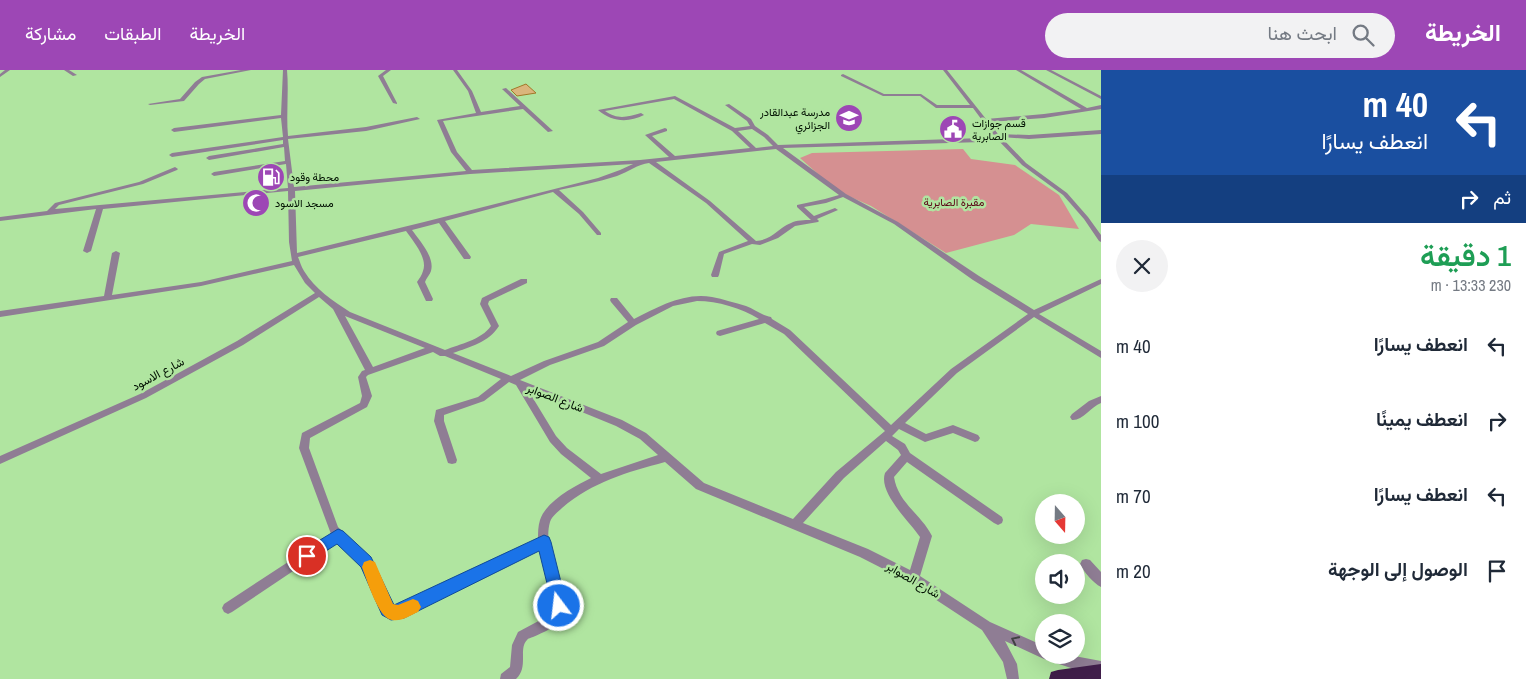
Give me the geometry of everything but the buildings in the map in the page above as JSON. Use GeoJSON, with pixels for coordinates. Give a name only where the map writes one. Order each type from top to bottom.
{"type":"FeatureCollection","features":[{"type":"Feature","properties":{"kind":"highway"},"geometry":{"type":"LineString","coordinates":[[1058,679],[1101,673]]}},
{"type":"Feature","properties":{"kind":"street"},"geometry":{"type":"LineString","coordinates":[[0,76],[8,70]]}},
{"type":"Feature","properties":{"kind":"street"},"geometry":{"type":"LineString","coordinates":[[66,70],[75,76]]}},
{"type":"Feature","properties":{"kind":"street"},"geometry":{"type":"LineString","coordinates":[[150,104],[182,100],[200,80],[236,71],[249,70]]}},
{"type":"Feature","properties":{"kind":"street"},"geometry":{"type":"LineString","coordinates":[[285,70],[285,141],[296,259]]}},
{"type":"Feature","properties":{"kind":"street"},"geometry":{"type":"LineString","coordinates":[[389,70],[380,76],[395,103]]}},
{"type":"Feature","properties":{"kind":"street"},"geometry":{"type":"LineString","coordinates":[[455,70],[472,94],[479,114]]}},
{"type":"Feature","properties":{"kind":"street"},"geometry":{"type":"LineString","coordinates":[[945,70],[996,136],[1024,164],[1065,194],[1086,218],[1101,240]]}},
{"type":"Feature","properties":{"kind":"street"},"geometry":{"type":"LineString","coordinates":[[1018,70],[1085,109]]}},
{"type":"Feature","properties":{"kind":"street"},"geometry":{"type":"LineString","coordinates":[[1048,70],[1101,98]]}},
{"type":"Feature","properties":{"kind":"street"},"geometry":{"type":"LineString","coordinates":[[843,75],[883,95],[921,96],[933,106],[939,107],[974,107]]}},
{"type":"Feature","properties":{"kind":"street"},"geometry":{"type":"LineString","coordinates":[[1048,88],[1059,91],[1092,108]]}},
{"type":"Feature","properties":{"kind":"street"},"geometry":{"type":"LineString","coordinates":[[504,89],[550,131]]}},
{"type":"Feature","properties":{"kind":"street"},"geometry":{"type":"LineString","coordinates":[[641,115],[614,120],[601,110],[675,97],[734,130],[754,149]]}},
{"type":"Feature","properties":{"kind":"street"},"geometry":{"type":"LineString","coordinates":[[727,105],[748,120],[753,127],[777,147],[844,195],[896,223],[969,273],[1101,355]]}},
{"type":"Feature","properties":{"kind":"street"},"geometry":{"type":"LineString","coordinates":[[470,172],[454,152],[440,122],[523,107]]}},
{"type":"Feature","properties":{"kind":"street"},"geometry":{"type":"LineString","coordinates":[[984,121],[1044,116],[1101,107]]}},
{"type":"Feature","properties":{"kind":"street"},"geometry":{"type":"LineString","coordinates":[[174,130],[284,116]]}},
{"type":"Feature","properties":{"kind":"street"},"geometry":{"type":"LineString","coordinates":[[172,155],[285,141],[417,119]]}},
{"type":"Feature","properties":{"kind":"street"},"geometry":{"type":"LineString","coordinates":[[734,130],[753,127]]}},
{"type":"Feature","properties":{"kind":"street"},"geometry":{"type":"LineString","coordinates":[[665,130],[648,135],[673,158]]}},
{"type":"Feature","properties":{"kind":"street"},"geometry":{"type":"LineString","coordinates":[[0,219],[48,212],[470,172],[640,162],[777,147],[982,140],[996,136],[1029,137],[1101,132]]}},
{"type":"Feature","properties":{"kind":"street"},"geometry":{"type":"LineString","coordinates":[[209,158],[285,141]]}},
{"type":"Feature","properties":{"kind":"street"},"geometry":{"type":"LineString","coordinates":[[236,170],[238,153]]}},
{"type":"Feature","properties":{"kind":"street"},"geometry":{"type":"LineString","coordinates":[[649,160],[726,216],[752,242]]}},
{"type":"Feature","properties":{"kind":"street"},"geometry":{"type":"LineString","coordinates":[[214,174],[288,162]]}},
{"type":"Feature","properties":{"kind":"street"},"geometry":{"type":"LineString","coordinates":[[0,314],[56,307],[108,296],[201,284],[555,190],[629,169],[640,162]]}},
{"type":"Feature","properties":{"kind":"street"},"geometry":{"type":"LineString","coordinates":[[48,212],[57,204],[141,183],[174,169]]}},
{"type":"Feature","properties":{"kind":"street"},"geometry":{"type":"LineString","coordinates":[[555,190],[581,213],[600,234]]}},
{"type":"Feature","properties":{"kind":"street"},"geometry":{"type":"LineString","coordinates":[[715,275],[721,253],[752,242],[760,243],[776,237],[790,226],[816,221],[799,206],[826,202],[844,195]]}},
{"type":"Feature","properties":{"kind":"street"},"geometry":{"type":"LineString","coordinates":[[87,251],[100,208]]}},
{"type":"Feature","properties":{"kind":"street"},"geometry":{"type":"LineString","coordinates":[[813,218],[836,210]]}},
{"type":"Feature","properties":{"kind":"street"},"geometry":{"type":"LineString","coordinates":[[441,221],[466,257]]}},
{"type":"Feature","properties":{"kind":"street"},"geometry":{"type":"LineString","coordinates":[[408,229],[422,251],[426,262],[427,271],[420,282],[429,299]]}},
{"type":"Feature","properties":{"kind":"street"},"geometry":{"type":"LineString","coordinates":[[108,296],[116,253]]}},
{"type":"Feature","properties":{"kind":"street","name":"شارع الصوابر"},"geometry":{"type":"LineString","coordinates":[[296,259],[319,294],[337,308],[443,354],[619,423],[643,436],[700,486],[864,553],[913,578],[986,626],[1035,649]]}},
{"type":"Feature","properties":{"kind":"street"},"geometry":{"type":"LineString","coordinates":[[443,354],[485,337],[493,331],[495,326],[484,304],[486,300],[524,281]]}},
{"type":"Feature","properties":{"kind":"street"},"geometry":{"type":"LineString","coordinates":[[795,524],[840,475],[892,430],[954,371],[1034,313],[1101,281]]}},
{"type":"Feature","properties":{"kind":"street","name":"شارع الاسود"},"geometry":{"type":"LineString","coordinates":[[0,460],[112,412],[144,396],[240,343],[319,294]]}},
{"type":"Feature","properties":{"kind":"street"},"geometry":{"type":"LineString","coordinates":[[452,460],[439,421],[439,413],[481,399],[547,363],[601,344],[633,323],[671,304],[697,299],[711,300],[732,304],[768,319],[800,343],[892,430],[906,456],[998,520]]}},
{"type":"Feature","properties":{"kind":"street"},"geometry":{"type":"LineString","coordinates":[[614,300],[633,323]]}},
{"type":"Feature","properties":{"kind":"street"},"geometry":{"type":"LineString","coordinates":[[337,308],[370,370]]}},
{"type":"Feature","properties":{"kind":"street"},"geometry":{"type":"LineString","coordinates":[[720,333],[768,319]]}},
{"type":"Feature","properties":{"kind":"street"},"geometry":{"type":"LineString","coordinates":[[432,349],[370,370],[362,377],[367,396],[364,404],[305,436],[303,440],[304,448],[334,530],[366,562],[373,572],[387,609],[391,613],[406,610],[544,542]]}},
{"type":"Feature","properties":{"kind":"street"},"geometry":{"type":"LineString","coordinates":[[513,381],[553,439],[564,451],[599,478]]}},
{"type":"Feature","properties":{"kind":"street"},"geometry":{"type":"LineString","coordinates":[[1074,417],[1092,403],[1101,399]]}},
{"type":"Feature","properties":{"kind":"street"},"geometry":{"type":"LineString","coordinates":[[892,430],[925,438],[953,429],[975,438]]}},
{"type":"Feature","properties":{"kind":"street"},"geometry":{"type":"LineString","coordinates":[[906,456],[889,476],[890,487],[898,501],[926,536],[913,578]]}},
{"type":"Feature","properties":{"kind":"street"},"geometry":{"type":"LineString","coordinates":[[506,679],[516,670],[518,645],[522,636],[552,621],[558,615],[559,606],[544,542],[544,522],[547,515],[580,487],[599,478],[667,457]]}},
{"type":"Feature","properties":{"kind":"street"},"geometry":{"type":"LineString","coordinates":[[228,608],[338,535]]}},
{"type":"Feature","properties":{"kind":"street"},"geometry":{"type":"LineString","coordinates":[[1086,564],[1101,581]]}},
{"type":"Feature","properties":{"kind":"street","name":"شارع الصوابر"},"geometry":{"type":"LineString","coordinates":[[986,626],[1005,652],[1013,668],[1013,679]]}},
{"type":"Feature","properties":{"kind":"street"},"geometry":{"type":"LineString","coordinates":[[1081,664],[1101,667]]}},
{"type":"Feature","properties":{"kind":"green space","name":"مقبرة الصابرية"},"geometry":{"type":"Polygon","coordinates":[[[963,149],[971,159],[1015,165],[1059,195],[1079,229],[1031,224],[1014,235],[946,253],[871,206],[837,191],[800,158],[812,153],[963,149]]]}},
{"type":"Feature","properties":{"kind":"slow traffic"},"geometry":{"type":"LineString","coordinates":[[370,567],[387,609],[391,613],[398,613],[413,607]]}},
{"type":"Feature","properties":{"kind":"place","name":"مدرسة عبدالقادر الجزائري"},"geometry":{"type":"Point","coordinates":[849,118]}},
{"type":"Feature","properties":{"kind":"place","name":"قسم جوازات الصابرية"},"geometry":{"type":"Point","coordinates":[953,129]}},
{"type":"Feature","properties":{"kind":"place","name":"محطة وقود"},"geometry":{"type":"Point","coordinates":[271,177]}},
{"type":"Feature","properties":{"kind":"place","name":"مسجد الاسود"},"geometry":{"type":"Point","coordinates":[256,203]}},
{"type":"Feature","properties":{"kind":"route"},"geometry":{"type":"LineString","coordinates":[[307,556],[338,535],[358,552],[373,572],[387,609],[391,613],[398,613],[544,542],[559,606]]}}]}
